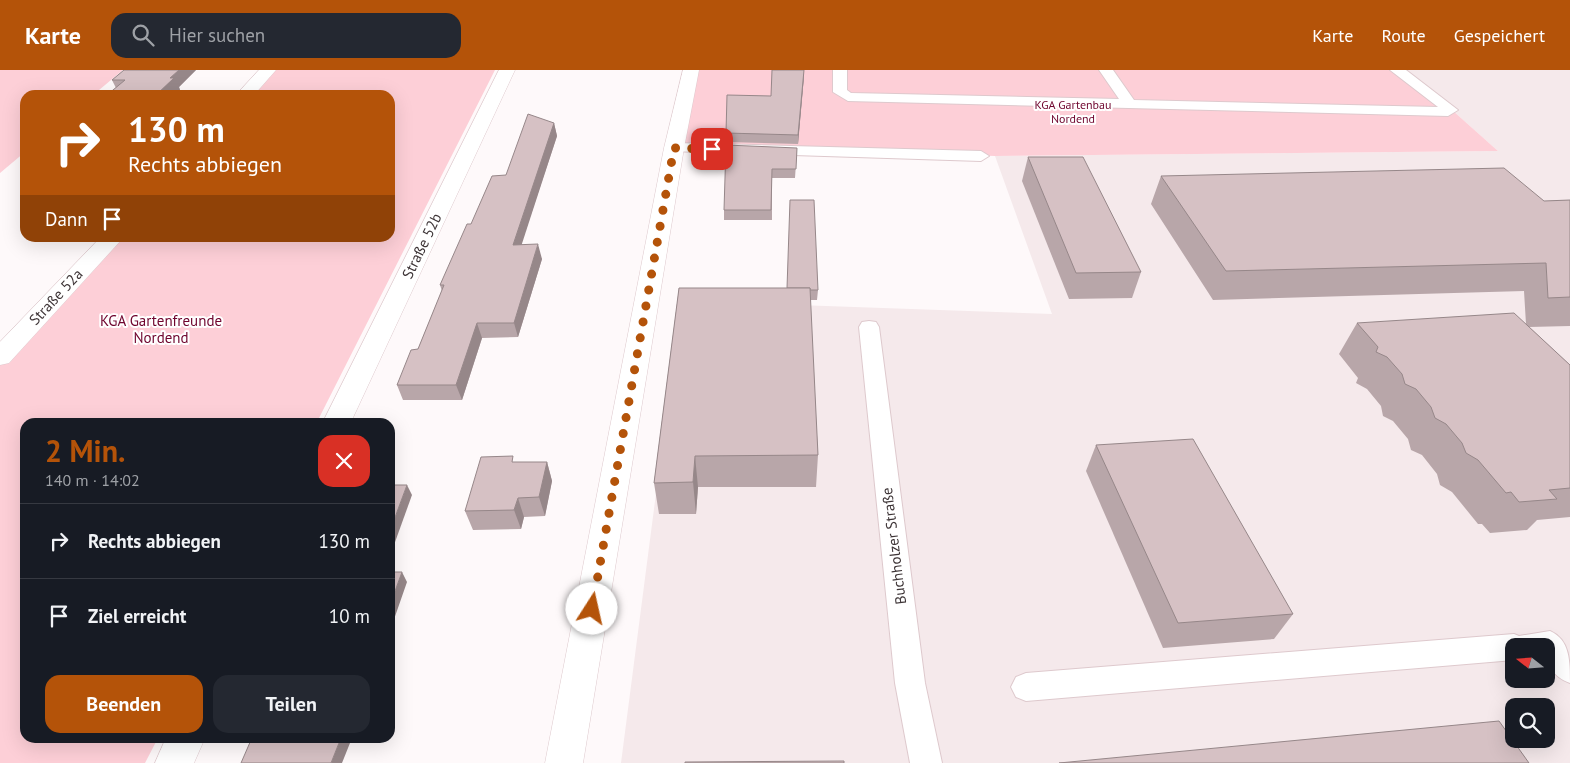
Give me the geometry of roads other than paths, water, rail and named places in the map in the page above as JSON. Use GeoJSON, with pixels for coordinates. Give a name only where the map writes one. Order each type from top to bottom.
{"type":"FeatureCollection","features":[{"type":"Feature","properties":{"kind":"street"},"geometry":{"type":"LineString","coordinates":[[250,90],[268,70]]}},
{"type":"Feature","properties":{"kind":"street","name":"Straße 52b"},"geometry":{"type":"LineString","coordinates":[[339,418],[507,70]]}},
{"type":"Feature","properties":{"kind":"street"},"geometry":{"type":"LineString","coordinates":[[564,763],[674,148],[691,70]]}},
{"type":"Feature","properties":{"kind":"street","name":"Straße 52a"},"geometry":{"type":"LineString","coordinates":[[0,357],[108,242]]}},
{"type":"Feature","properties":{"kind":"street"},"geometry":{"type":"LineString","coordinates":[[174,763],[184,743]]}},
{"type":"Feature","properties":{"kind":"lane"},"geometry":{"type":"LineString","coordinates":[[840,70],[840,92],[848,97],[1448,112],[1451,110],[1397,70]]}},
{"type":"Feature","properties":{"kind":"lane"},"geometry":{"type":"LineString","coordinates":[[1106,70],[1130,105]]}},
{"type":"Feature","properties":{"kind":"lane"},"geometry":{"type":"LineString","coordinates":[[674,148],[981,156]]}},
{"type":"Feature","properties":{"kind":"lane","name":"Buchholzer Straße"},"geometry":{"type":"LineString","coordinates":[[869,328],[910,683],[926,763]]}},
{"type":"Feature","properties":{"kind":"lane"},"geometry":{"type":"LineString","coordinates":[[1026,687],[1505,648]]}},
{"type":"Feature","properties":{"kind":"lane"},"geometry":{"type":"LineString","coordinates":[[1555,658],[1570,670]]}},
{"type":"Feature","properties":{"kind":"park label","name":"KGA Gartenbau Nordend"},"geometry":{"type":"Point","coordinates":[1073,112]}},
{"type":"Feature","properties":{"kind":"park label","name":"KGA Gartenfreunde Nordend"},"geometry":{"type":"Point","coordinates":[161,330]}}]}
